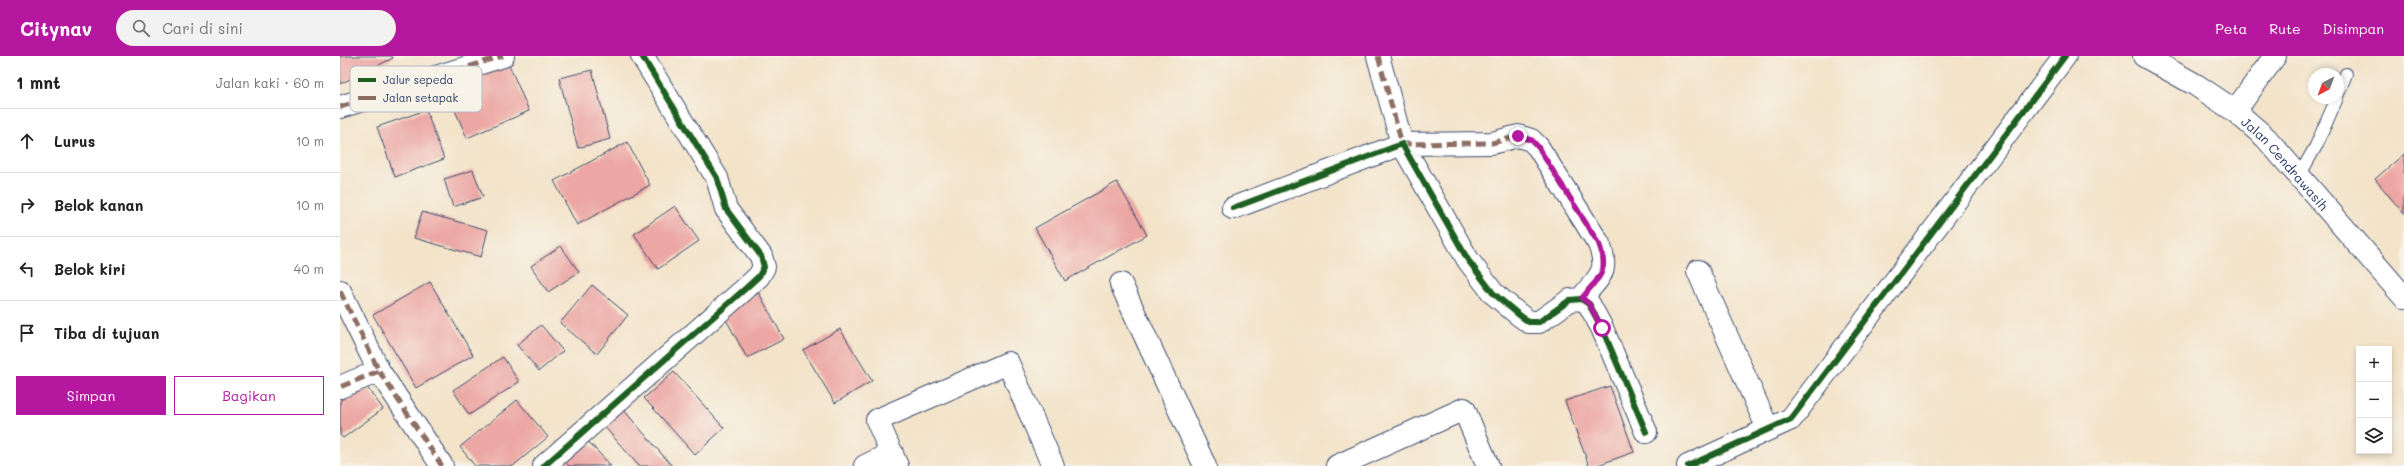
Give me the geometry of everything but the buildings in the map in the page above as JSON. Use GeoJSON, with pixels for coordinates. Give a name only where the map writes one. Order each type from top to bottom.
{"type":"FeatureCollection","features":[{"type":"Feature","properties":{"kind":"street"},"geometry":{"type":"LineString","coordinates":[[471,66],[503,56]]}},
{"type":"Feature","properties":{"kind":"street"},"geometry":{"type":"LineString","coordinates":[[544,466],[746,288],[759,276],[764,267],[762,256],[726,209],[717,178],[642,56]]}},
{"type":"Feature","properties":{"kind":"street"},"geometry":{"type":"LineString","coordinates":[[1233,208],[1402,144],[1492,143],[1518,136],[1532,140],[1599,244],[1605,260],[1603,270],[1582,298],[1570,300],[1539,322],[1529,322],[1493,293],[1468,260],[1402,144],[1378,56]]}},
{"type":"Feature","properties":{"kind":"street"},"geometry":{"type":"LineString","coordinates":[[1688,466],[1791,419],[2065,56]]}},
{"type":"Feature","properties":{"kind":"street","name":"Jalan Cendrawasih"},"geometry":{"type":"LineString","coordinates":[[2144,56],[2196,85],[2235,111],[2266,138],[2404,297]]}},
{"type":"Feature","properties":{"kind":"street"},"geometry":{"type":"LineString","coordinates":[[2235,111],[2275,56]]}},
{"type":"Feature","properties":{"kind":"street"},"geometry":{"type":"LineString","coordinates":[[340,107],[350,104]]}},
{"type":"Feature","properties":{"kind":"street"},"geometry":{"type":"LineString","coordinates":[[1698,271],[1768,429]]}},
{"type":"Feature","properties":{"kind":"street"},"geometry":{"type":"LineString","coordinates":[[1121,284],[1205,466]]}},
{"type":"Feature","properties":{"kind":"street"},"geometry":{"type":"LineString","coordinates":[[340,291],[379,371],[442,466]]}},
{"type":"Feature","properties":{"kind":"street"},"geometry":{"type":"LineString","coordinates":[[1582,298],[1589,304],[1602,328],[1646,432]]}},
{"type":"Feature","properties":{"kind":"street"},"geometry":{"type":"LineString","coordinates":[[865,466],[895,460],[877,420],[1008,363],[1053,466]]}},
{"type":"Feature","properties":{"kind":"street"},"geometry":{"type":"LineString","coordinates":[[340,387],[379,371]]}},
{"type":"Feature","properties":{"kind":"street"},"geometry":{"type":"LineString","coordinates":[[1337,466],[1464,409],[1488,466]]}},
{"type":"Feature","properties":{"kind":"lane"},"geometry":{"type":"LineString","coordinates":[[2344,79],[2346,74]]}},
{"type":"Feature","properties":{"kind":"lane"},"geometry":{"type":"LineString","coordinates":[[2299,176],[2316,146],[2334,104]]}},
{"type":"Feature","properties":{"kind":"marked path"},"geometry":{"type":"LineString","coordinates":[[471,66],[503,56]]}},
{"type":"Feature","properties":{"kind":"marked path"},"geometry":{"type":"LineString","coordinates":[[1378,56],[1402,144],[1492,143],[1518,136],[1531,140],[1538,147],[1599,244],[1602,254],[1603,268],[1601,274],[1581,299]]}},
{"type":"Feature","properties":{"kind":"marked path"},"geometry":{"type":"LineString","coordinates":[[340,107],[350,104]]}},
{"type":"Feature","properties":{"kind":"marked path"},"geometry":{"type":"LineString","coordinates":[[340,291],[379,371],[340,387]]}},
{"type":"Feature","properties":{"kind":"marked path"},"geometry":{"type":"LineString","coordinates":[[379,371],[442,466]]}},
{"type":"Feature","properties":{"kind":"cycle path"},"geometry":{"type":"LineString","coordinates":[[544,466],[746,288],[759,276],[764,267],[761,256],[726,209],[717,178],[642,56]]}},
{"type":"Feature","properties":{"kind":"cycle path"},"geometry":{"type":"LineString","coordinates":[[1688,466],[1791,419],[2065,56]]}},
{"type":"Feature","properties":{"kind":"cycle path"},"geometry":{"type":"LineString","coordinates":[[1233,208],[1402,144],[1468,260],[1493,293],[1529,322],[1539,322],[1570,300],[1581,299],[1589,304],[1602,328],[1646,432]]}},
{"type":"Feature","properties":{"kind":"route"},"geometry":{"type":"LineString","coordinates":[[1518,136],[1532,140],[1538,147],[1599,244],[1605,260],[1603,270],[1582,298],[1589,304],[1602,328]]}}]}
